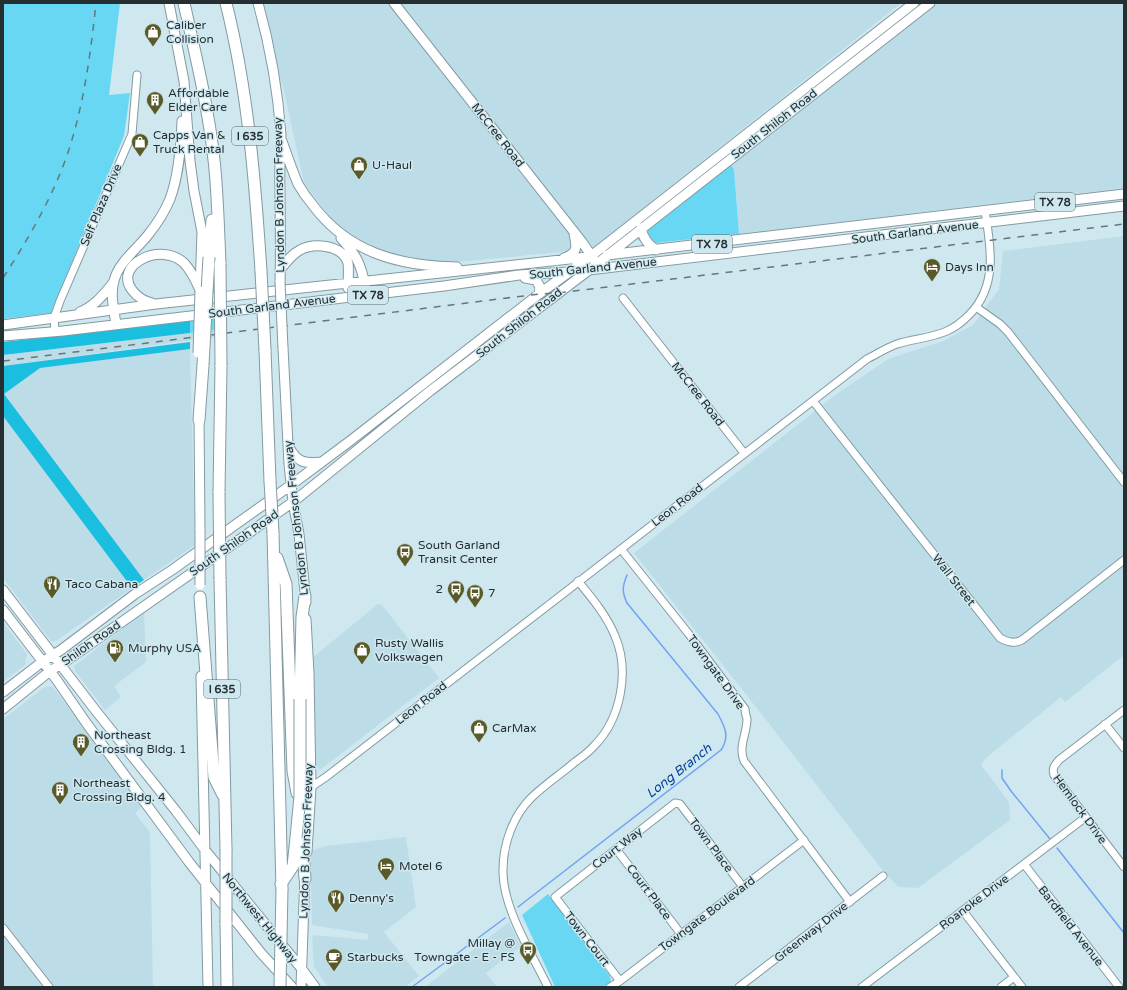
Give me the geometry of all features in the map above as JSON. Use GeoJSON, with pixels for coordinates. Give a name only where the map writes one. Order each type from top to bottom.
{"type":"FeatureCollection","features":[{"type":"Feature","properties":{"kind":"highway","name":"I 635"},"geometry":{"type":"LineString","coordinates":[[184,3],[201,78],[210,130],[215,171],[220,264],[221,365],[219,493],[226,849],[227,987]]}},
{"type":"Feature","properties":{"kind":"highway","name":"Lyndon B Johnson Freeway"},"geometry":{"type":"LineString","coordinates":[[226,3],[236,43],[250,130],[262,271],[273,533],[281,812],[282,887],[280,987]]}},
{"type":"Feature","properties":{"kind":"highway"},"geometry":{"type":"LineString","coordinates":[[199,420],[215,171]]}},
{"type":"Feature","properties":{"kind":"highway"},"geometry":{"type":"LineString","coordinates":[[273,548],[286,584],[293,771],[300,808],[305,879]]}},
{"type":"Feature","properties":{"kind":"highway"},"geometry":{"type":"LineString","coordinates":[[282,887],[293,866],[300,796],[302,617],[305,596]]}},
{"type":"Feature","properties":{"kind":"highway"},"geometry":{"type":"LineString","coordinates":[[200,597],[214,777],[225,799]]}},
{"type":"Feature","properties":{"kind":"main road"},"geometry":{"type":"LineString","coordinates":[[169,3],[184,80],[190,161],[202,232],[198,353],[200,597],[208,987]]}},
{"type":"Feature","properties":{"kind":"main road","name":"Lyndon B Johnson Freeway"},"geometry":{"type":"LineString","coordinates":[[258,3],[269,48],[275,82],[281,136],[280,282],[288,444],[291,485],[299,534],[305,596],[309,673],[310,820],[305,879],[301,987]]}},
{"type":"Feature","properties":{"kind":"main road","name":"McCree Road"},"geometry":{"type":"LineString","coordinates":[[394,3],[588,249],[596,263]]}},
{"type":"Feature","properties":{"kind":"main road","name":"South Shiloh Road"},"geometry":{"type":"LineString","coordinates":[[596,263],[916,5],[930,3]]}},
{"type":"Feature","properties":{"kind":"main road"},"geometry":{"type":"LineString","coordinates":[[116,324],[113,283],[117,271],[148,235],[170,199],[179,164],[184,80]]}},
{"type":"Feature","properties":{"kind":"main road","name":"South Shiloh Road"},"geometry":{"type":"LineString","coordinates":[[172,570],[350,441],[568,272],[596,263],[607,256],[784,111]]}},
{"type":"Feature","properties":{"kind":"main road"},"geometry":{"type":"LineString","coordinates":[[281,136],[298,184],[314,207],[355,255],[361,266],[366,295]]}},
{"type":"Feature","properties":{"kind":"main road","name":"South Garland Avenue"},"geometry":{"type":"LineString","coordinates":[[607,256],[1124,194]]}},
{"type":"Feature","properties":{"kind":"main road","name":"South Garland Avenue"},"geometry":{"type":"LineString","coordinates":[[73,315],[156,304],[331,285],[347,279],[364,281],[560,260],[596,263],[987,223],[1124,206]]}},
{"type":"Feature","properties":{"kind":"main road"},"geometry":{"type":"LineString","coordinates":[[328,223],[351,241],[363,248],[378,255],[401,262],[438,267],[492,267]]}},
{"type":"Feature","properties":{"kind":"main road"},"geometry":{"type":"LineString","coordinates":[[641,228],[645,240],[656,250]]}},
{"type":"Feature","properties":{"kind":"main road"},"geometry":{"type":"LineString","coordinates":[[560,260],[570,256],[576,250],[576,240],[573,230]]}},
{"type":"Feature","properties":{"kind":"main road"},"geometry":{"type":"LineString","coordinates":[[280,270],[290,258],[299,251],[312,246],[323,246],[334,249],[344,256],[348,263],[348,297]]}},
{"type":"Feature","properties":{"kind":"main road"},"geometry":{"type":"LineString","coordinates":[[156,304],[146,302],[136,295],[129,286],[127,278],[131,268],[140,260],[148,256],[167,254],[184,263],[200,291]]}},
{"type":"Feature","properties":{"kind":"main road","name":"South Garland Avenue"},"geometry":{"type":"LineString","coordinates":[[59,331],[444,286],[519,275],[589,270],[596,263]]}},
{"type":"Feature","properties":{"kind":"main road","name":"South Shiloh Road"},"geometry":{"type":"LineString","coordinates":[[180,580],[293,502],[357,449],[589,270]]}},
{"type":"Feature","properties":{"kind":"main road"},"geometry":{"type":"LineString","coordinates":[[519,275],[524,278],[536,280],[540,287],[539,294]]}},
{"type":"Feature","properties":{"kind":"main road"},"geometry":{"type":"LineString","coordinates":[[73,315],[87,309],[98,301],[113,283]]}},
{"type":"Feature","properties":{"kind":"main road","name":"TX 78"},"geometry":{"type":"LineString","coordinates":[[3,325],[73,315]]}},
{"type":"Feature","properties":{"kind":"main road","name":"TX 78"},"geometry":{"type":"LineString","coordinates":[[3,336],[59,331]]}},
{"type":"Feature","properties":{"kind":"main road"},"geometry":{"type":"LineString","coordinates":[[414,405],[413,399],[427,387],[428,380]]}},
{"type":"Feature","properties":{"kind":"main road"},"geometry":{"type":"LineString","coordinates":[[350,441],[357,449]]}},
{"type":"Feature","properties":{"kind":"main road"},"geometry":{"type":"LineString","coordinates":[[288,444],[292,454],[303,462],[309,464],[322,462]]}},
{"type":"Feature","properties":{"kind":"main road"},"geometry":{"type":"LineString","coordinates":[[172,570],[180,580]]}},
{"type":"Feature","properties":{"kind":"main road","name":"Shiloh Road"},"geometry":{"type":"LineString","coordinates":[[3,692],[135,594],[172,570]]}},
{"type":"Feature","properties":{"kind":"main road","name":"Shiloh Road"},"geometry":{"type":"LineString","coordinates":[[3,709],[50,671],[180,580]]}},
{"type":"Feature","properties":{"kind":"main road","name":"Northwest Highway"},"geometry":{"type":"LineString","coordinates":[[3,590],[205,850],[315,987]]}},
{"type":"Feature","properties":{"kind":"main road"},"geometry":{"type":"LineString","coordinates":[[3,610],[50,671],[189,862],[201,883],[206,901]]}},
{"type":"Feature","properties":{"kind":"main road","name":"Northwest Highway"},"geometry":{"type":"LineString","coordinates":[[189,862],[261,954],[292,987]]}},
{"type":"Feature","properties":{"kind":"street","name":"Self Plaza Drive"},"geometry":{"type":"LineString","coordinates":[[59,331],[54,318],[132,134],[137,75]]}},
{"type":"Feature","properties":{"kind":"street","name":"Leon Road"},"geometry":{"type":"LineString","coordinates":[[310,787],[332,772],[862,363],[883,350],[895,345],[948,331],[961,323],[976,307],[983,296],[990,278],[991,256],[985,211]]}},
{"type":"Feature","properties":{"kind":"street","name":"McCree Road"},"geometry":{"type":"LineString","coordinates":[[623,298],[744,453]]}},
{"type":"Feature","properties":{"kind":"street"},"geometry":{"type":"LineString","coordinates":[[976,307],[1000,324],[1018,344],[1124,482]]}},
{"type":"Feature","properties":{"kind":"street","name":"Wall Street"},"geometry":{"type":"LineString","coordinates":[[813,401],[1000,638],[1008,642],[1017,642],[1022,640],[1124,560]]}},
{"type":"Feature","properties":{"kind":"street","name":"Towngate Drive"},"geometry":{"type":"LineString","coordinates":[[620,549],[688,633],[745,709],[747,719],[741,745],[741,755],[744,761],[850,902]]}},
{"type":"Feature","properties":{"kind":"street"},"geometry":{"type":"LineString","coordinates":[[548,987],[508,903],[503,880],[504,859],[508,837],[522,810],[531,798],[594,746],[614,715],[620,697],[622,666],[616,637],[604,615],[578,581]]}},
{"type":"Feature","properties":{"kind":"street"},"geometry":{"type":"LineString","coordinates":[[1124,710],[1106,724],[1124,748]]}},
{"type":"Feature","properties":{"kind":"street","name":"Hemlock Drive"},"geometry":{"type":"LineString","coordinates":[[1106,724],[1053,766],[1052,769],[1054,775],[1124,867]]}},
{"type":"Feature","properties":{"kind":"street","name":"Court Way"},"geometry":{"type":"LineString","coordinates":[[555,897],[675,803],[680,804]]}},
{"type":"Feature","properties":{"kind":"street","name":"Town Place"},"geometry":{"type":"LineString","coordinates":[[680,804],[743,887]]}},
{"type":"Feature","properties":{"kind":"street","name":"Roanoke Drive"},"geometry":{"type":"LineString","coordinates":[[862,987],[1086,817]]}},
{"type":"Feature","properties":{"kind":"street","name":"Towngate Boulevard"},"geometry":{"type":"LineString","coordinates":[[610,987],[620,981],[804,840]]}},
{"type":"Feature","properties":{"kind":"street","name":"Court Place"},"geometry":{"type":"LineString","coordinates":[[616,849],[681,934]]}},
{"type":"Feature","properties":{"kind":"street","name":"Bardfield Avenue"},"geometry":{"type":"LineString","coordinates":[[1024,864],[1119,987]]}},
{"type":"Feature","properties":{"kind":"street","name":"Greenway Drive"},"geometry":{"type":"LineString","coordinates":[[739,987],[883,876]]}},
{"type":"Feature","properties":{"kind":"street","name":"Town Court"},"geometry":{"type":"LineString","coordinates":[[555,897],[620,981]]}},
{"type":"Feature","properties":{"kind":"street"},"geometry":{"type":"LineString","coordinates":[[963,911],[1022,987]]}},
{"type":"Feature","properties":{"kind":"street"},"geometry":{"type":"LineString","coordinates":[[3,928],[49,987]]}},
{"type":"Feature","properties":{"kind":"street"},"geometry":{"type":"LineString","coordinates":[[1001,987],[1014,976]]}},
{"type":"Feature","properties":{"kind":"shaded area"},"geometry":{"type":"Polygon","coordinates":[[[3,3],[120,3],[109,95],[130,93],[124,136],[51,313],[3,319],[3,3]]]}},
{"type":"Feature","properties":{"kind":"shaded area"},"geometry":{"type":"Polygon","coordinates":[[[259,3],[901,3],[592,249],[427,265],[375,250],[336,225],[304,183],[284,91],[259,3]]]}},
{"type":"Feature","properties":{"kind":"shaded area"},"geometry":{"type":"Polygon","coordinates":[[[935,3],[1124,3],[1124,188],[739,234],[734,170],[730,163],[935,3]]]}},
{"type":"Feature","properties":{"kind":"shaded area"},"geometry":{"type":"Polygon","coordinates":[[[730,163],[734,170],[739,234],[646,244],[638,240],[642,231],[730,163]]]}},
{"type":"Feature","properties":{"kind":"shaded area"},"geometry":{"type":"Polygon","coordinates":[[[1124,236],[1124,655],[1065,702],[1061,697],[986,758],[981,765],[1009,802],[1010,820],[918,888],[898,887],[884,872],[634,553],[838,393],[888,359],[943,341],[973,325],[999,289],[1003,251],[1124,236]]]}},
{"type":"Feature","properties":{"kind":"shaded area"},"geometry":{"type":"Polygon","coordinates":[[[223,318],[223,329],[190,333],[190,321],[223,318]]]}},
{"type":"Feature","properties":{"kind":"shaded area"},"geometry":{"type":"Polygon","coordinates":[[[190,321],[190,333],[3,355],[3,342],[190,321]]]}},
{"type":"Feature","properties":{"kind":"shaded area"},"geometry":{"type":"Polygon","coordinates":[[[223,329],[223,336],[3,366],[3,355],[223,329]]]}},
{"type":"Feature","properties":{"kind":"shaded area"},"geometry":{"type":"Polygon","coordinates":[[[190,342],[190,349],[40,368],[4,394],[144,580],[132,588],[3,416],[3,366],[190,342]]]}},
{"type":"Feature","properties":{"kind":"shaded area"},"geometry":{"type":"Polygon","coordinates":[[[190,349],[195,545],[144,580],[4,394],[40,368],[190,349]]]}},
{"type":"Feature","properties":{"kind":"shaded area"},"geometry":{"type":"Polygon","coordinates":[[[3,416],[132,588],[56,641],[51,641],[3,578],[3,416]]]}},
{"type":"Feature","properties":{"kind":"shaded area"},"geometry":{"type":"Polygon","coordinates":[[[378,604],[382,605],[439,678],[320,770],[311,757],[312,658],[378,604]]]}},
{"type":"Feature","properties":{"kind":"shaded area"},"geometry":{"type":"Polygon","coordinates":[[[144,612],[146,662],[114,686],[121,697],[105,710],[75,671],[74,666],[144,612]]]}},
{"type":"Feature","properties":{"kind":"shaded area"},"geometry":{"type":"Polygon","coordinates":[[[3,622],[27,654],[25,665],[3,682],[3,622]]]}},
{"type":"Feature","properties":{"kind":"shaded area"},"geometry":{"type":"Polygon","coordinates":[[[46,686],[53,687],[144,805],[135,813],[150,832],[153,987],[3,987],[3,719],[46,686]]]}},
{"type":"Feature","properties":{"kind":"shaded area"},"geometry":{"type":"Polygon","coordinates":[[[406,837],[416,907],[384,932],[419,976],[405,987],[328,987],[314,967],[312,935],[368,940],[368,934],[312,925],[310,851],[325,846],[406,837]]]}},
{"type":"Feature","properties":{"kind":"shaded area"},"geometry":{"type":"Polygon","coordinates":[[[548,894],[610,976],[611,981],[609,984],[603,987],[555,987],[522,915],[548,894]]]}},
{"type":"Feature","properties":{"kind":"shaded area"},"geometry":{"type":"Polygon","coordinates":[[[509,922],[521,946],[486,973],[497,987],[425,987],[509,922]]]}},
{"type":"Feature","properties":{"kind":"waterway","name":"Long Branch"},"geometry":{"type":"LineString","coordinates":[[518,907],[721,750],[724,745],[726,732],[718,714],[627,603],[623,589],[627,575]]}},
{"type":"Feature","properties":{"kind":"waterway"},"geometry":{"type":"LineString","coordinates":[[1002,770],[1002,778],[1011,791],[1050,839]]}},
{"type":"Feature","properties":{"kind":"waterway"},"geometry":{"type":"LineString","coordinates":[[1057,848],[1124,933]]}},
{"type":"Feature","properties":{"kind":"waterway","name":"Long Branch"},"geometry":{"type":"LineString","coordinates":[[412,987],[505,918]]}},
{"type":"Feature","properties":{"kind":"railway"},"geometry":{"type":"LineString","coordinates":[[3,278],[42,213],[65,161],[76,126],[84,91],[90,56],[96,3]]}},
{"type":"Feature","properties":{"kind":"railway"},"geometry":{"type":"LineString","coordinates":[[3,361],[539,294],[558,293],[1124,224]]}},
{"type":"Feature","properties":{"kind":"place","name":"Caliber Collision"},"geometry":{"type":"Point","coordinates":[153,47]}},
{"type":"Feature","properties":{"kind":"place","name":"Affordable Elder Care"},"geometry":{"type":"Point","coordinates":[155,115]}},
{"type":"Feature","properties":{"kind":"place","name":"Capps Van & Truck Rental"},"geometry":{"type":"Point","coordinates":[140,157]}},
{"type":"Feature","properties":{"kind":"place","name":"U-Haul"},"geometry":{"type":"Point","coordinates":[359,180]}},
{"type":"Feature","properties":{"kind":"place","name":"Days Inn"},"geometry":{"type":"Point","coordinates":[932,282]}},
{"type":"Feature","properties":{"kind":"place","name":"South Garland Transit Center"},"geometry":{"type":"Point","coordinates":[405,567]}},
{"type":"Feature","properties":{"kind":"place","name":"Taco Cabana"},"geometry":{"type":"Point","coordinates":[52,599]}},
{"type":"Feature","properties":{"kind":"place","name":"2"},"geometry":{"type":"Point","coordinates":[456,604]}},
{"type":"Feature","properties":{"kind":"place","name":"7"},"geometry":{"type":"Point","coordinates":[475,608]}},
{"type":"Feature","properties":{"kind":"place","name":"Murphy USA"},"geometry":{"type":"Point","coordinates":[115,663]}},
{"type":"Feature","properties":{"kind":"place","name":"Rusty Wallis Volkswagen"},"geometry":{"type":"Point","coordinates":[362,665]}},
{"type":"Feature","properties":{"kind":"place","name":"CarMax"},"geometry":{"type":"Point","coordinates":[479,743]}},
{"type":"Feature","properties":{"kind":"place","name":"Northeast Crossing Bldg. 1"},"geometry":{"type":"Point","coordinates":[81,757]}},
{"type":"Feature","properties":{"kind":"place","name":"Northeast Crossing Bldg. 4"},"geometry":{"type":"Point","coordinates":[60,805]}},
{"type":"Feature","properties":{"kind":"place","name":"Motel 6"},"geometry":{"type":"Point","coordinates":[386,881]}},
{"type":"Feature","properties":{"kind":"place","name":"Denny's"},"geometry":{"type":"Point","coordinates":[336,913]}},
{"type":"Feature","properties":{"kind":"place","name":"Millay @ Towngate - E - FS"},"geometry":{"type":"Point","coordinates":[528,965]}},
{"type":"Feature","properties":{"kind":"place","name":"Starbucks"},"geometry":{"type":"Point","coordinates":[334,972]}}]}
